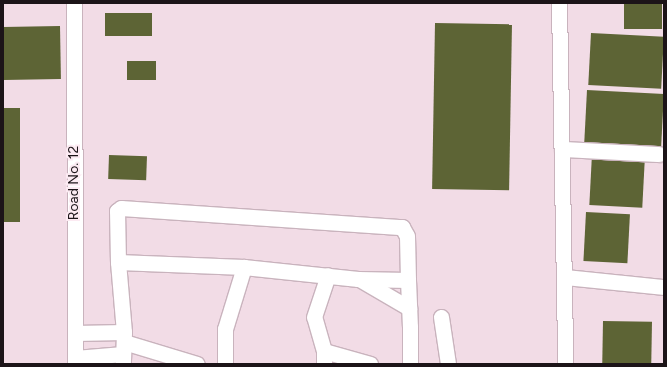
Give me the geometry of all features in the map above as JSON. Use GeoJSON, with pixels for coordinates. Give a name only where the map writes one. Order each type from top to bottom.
{"type":"FeatureCollection","features":[{"type":"Feature","properties":{"kind":"street","name":"Road No. 12"},"geometry":{"type":"LineString","coordinates":[[74,3],[75,361]]}},
{"type":"Feature","properties":{"kind":"street"},"geometry":{"type":"LineString","coordinates":[[559,3],[565,277],[565,364]]}},
{"type":"Feature","properties":{"kind":"street"},"geometry":{"type":"LineString","coordinates":[[562,149],[659,154]]}},
{"type":"Feature","properties":{"kind":"street"},"geometry":{"type":"LineString","coordinates":[[124,348],[118,262],[117,211],[121,208],[398,225],[405,230],[410,364]]}},
{"type":"Feature","properties":{"kind":"street"},"geometry":{"type":"LineString","coordinates":[[118,262],[244,267],[358,279],[408,280]]}},
{"type":"Feature","properties":{"kind":"street"},"geometry":{"type":"LineString","coordinates":[[225,364],[225,329],[244,267]]}},
{"type":"Feature","properties":{"kind":"street"},"geometry":{"type":"LineString","coordinates":[[328,275],[314,317],[324,357],[370,364]]}},
{"type":"Feature","properties":{"kind":"street"},"geometry":{"type":"LineString","coordinates":[[565,277],[664,287]]}},
{"type":"Feature","properties":{"kind":"street"},"geometry":{"type":"LineString","coordinates":[[358,279],[409,308]]}},
{"type":"Feature","properties":{"kind":"street"},"geometry":{"type":"LineString","coordinates":[[442,317],[448,364]]}},
{"type":"Feature","properties":{"kind":"street"},"geometry":{"type":"LineString","coordinates":[[75,333],[124,348],[197,364]]}},
{"type":"Feature","properties":{"kind":"street"},"geometry":{"type":"LineString","coordinates":[[75,361],[124,348]]}},
{"type":"Feature","properties":{"kind":"building"},"geometry":{"type":"Polygon","coordinates":[[[624,3],[662,3],[662,29],[624,29],[624,3]]]}},
{"type":"Feature","properties":{"kind":"building"},"geometry":{"type":"Polygon","coordinates":[[[105,13],[152,13],[152,36],[105,36],[105,13]]]}},
{"type":"Feature","properties":{"kind":"building"},"geometry":{"type":"Polygon","coordinates":[[[435,23],[512,24],[509,190],[432,189],[435,23]]]}},
{"type":"Feature","properties":{"kind":"building"},"geometry":{"type":"Polygon","coordinates":[[[60,26],[61,79],[4,80],[3,27],[60,26]]]}},
{"type":"Feature","properties":{"kind":"building"},"geometry":{"type":"Polygon","coordinates":[[[591,33],[664,37],[661,89],[588,85],[591,33]]]}},
{"type":"Feature","properties":{"kind":"building"},"geometry":{"type":"Polygon","coordinates":[[[127,61],[156,61],[156,80],[127,80],[127,61]]]}},
{"type":"Feature","properties":{"kind":"building"},"geometry":{"type":"Polygon","coordinates":[[[587,90],[664,94],[661,148],[584,144],[587,90]]]}},
{"type":"Feature","properties":{"kind":"building"},"geometry":{"type":"Polygon","coordinates":[[[3,108],[20,108],[20,222],[3,222],[3,108]]]}},
{"type":"Feature","properties":{"kind":"building"},"geometry":{"type":"Polygon","coordinates":[[[592,154],[645,157],[642,208],[589,205],[592,154]]]}},
{"type":"Feature","properties":{"kind":"building"},"geometry":{"type":"Polygon","coordinates":[[[109,155],[147,156],[146,180],[108,179],[109,155]]]}},
{"type":"Feature","properties":{"kind":"building"},"geometry":{"type":"Polygon","coordinates":[[[586,212],[630,214],[627,263],[583,261],[586,212]]]}},
{"type":"Feature","properties":{"kind":"building"},"geometry":{"type":"Polygon","coordinates":[[[603,321],[652,322],[651,364],[602,364],[603,321]]]}}]}
